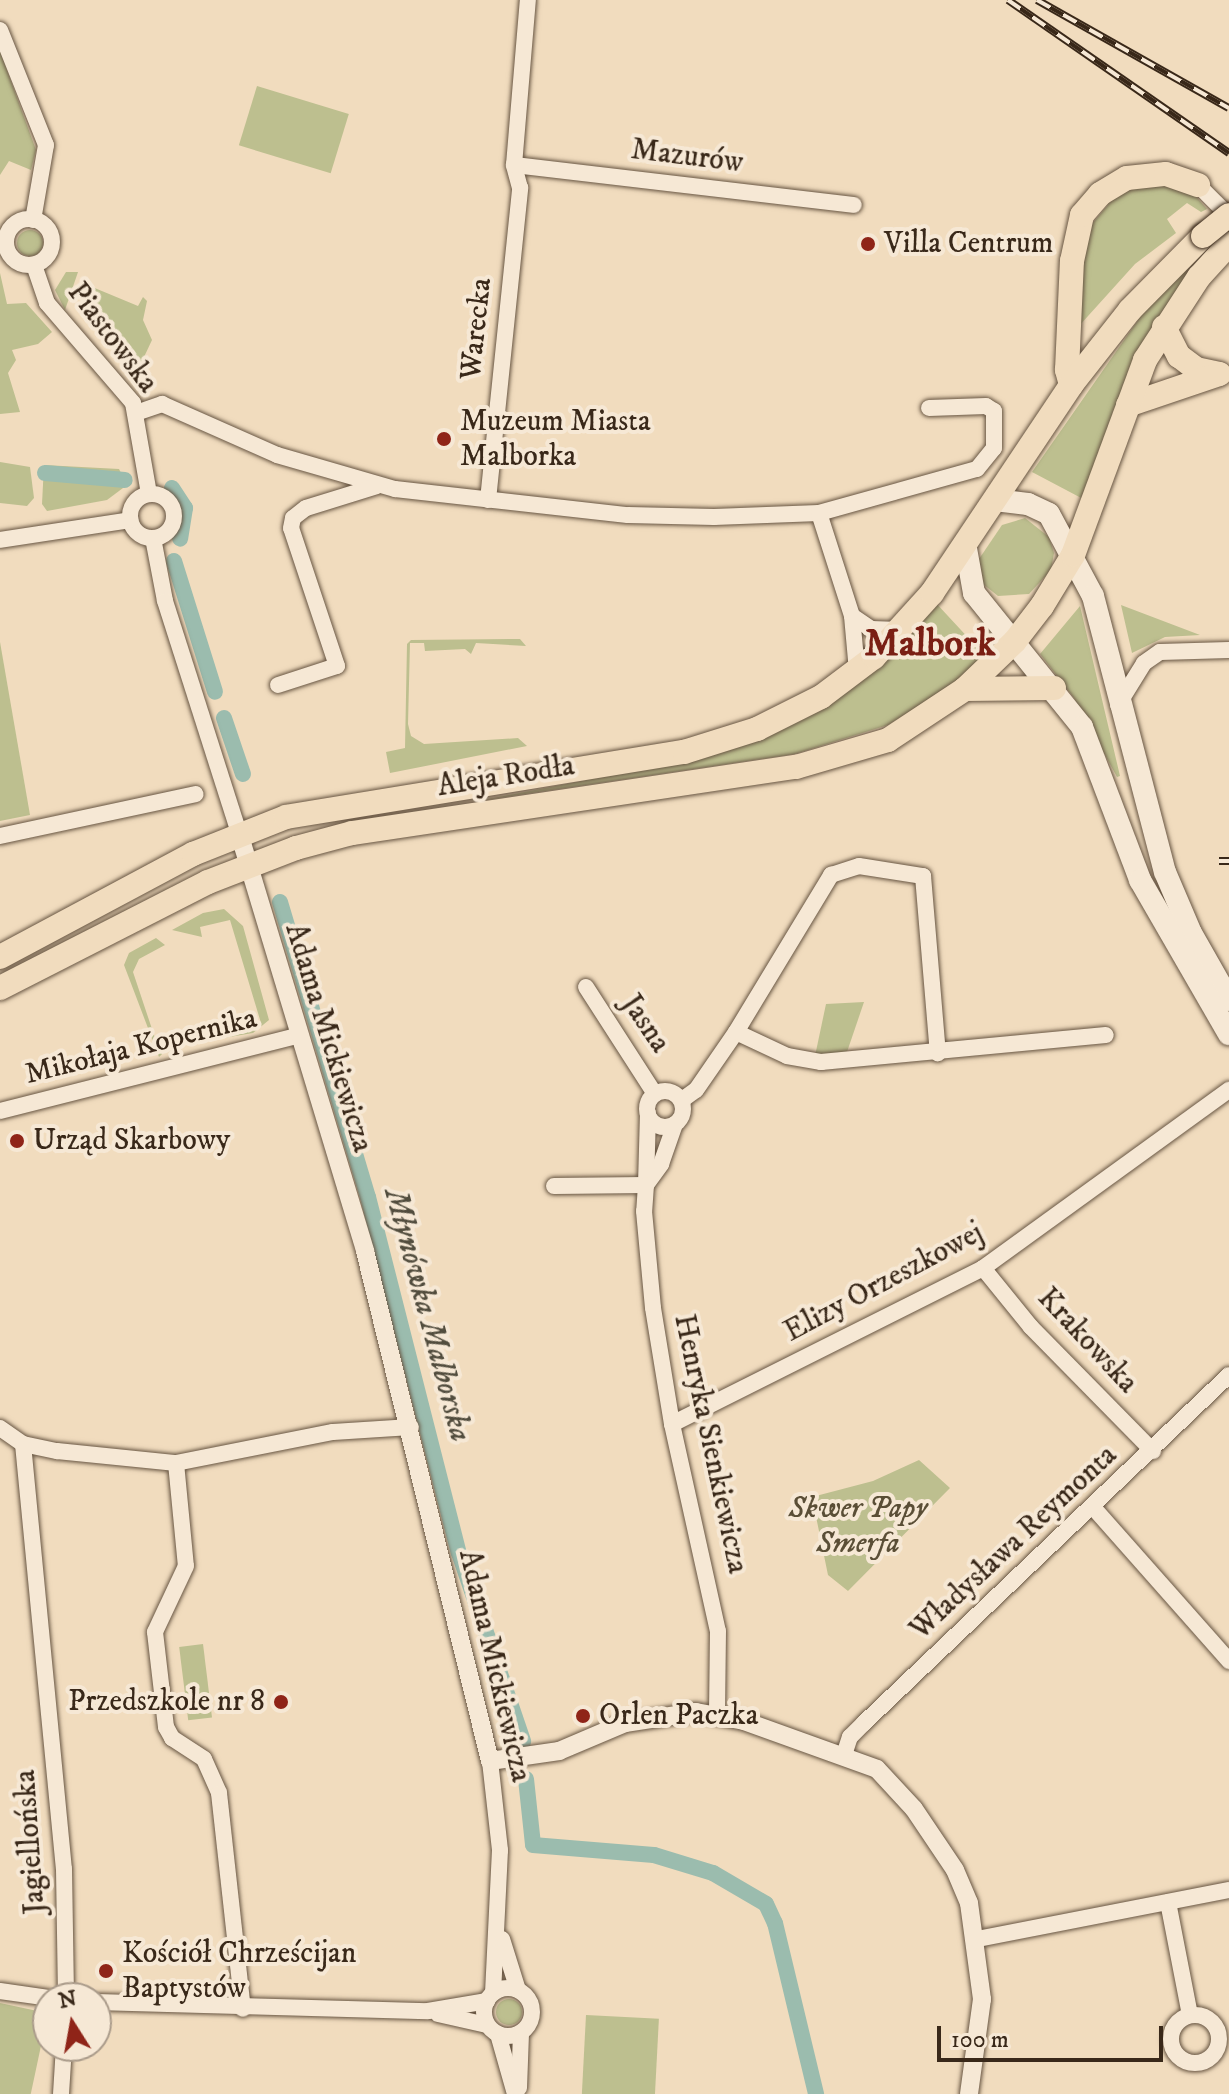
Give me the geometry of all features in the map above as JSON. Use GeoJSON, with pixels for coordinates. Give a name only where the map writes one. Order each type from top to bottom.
{"type":"FeatureCollection","features":[{"type":"Feature","properties":{"kind":"main road"},"geometry":{"type":"LineString","coordinates":[[1071,385],[1067,370],[1072,261],[1082,215],[1100,194],[1127,178],[1166,174],[1198,185]]}},
{"type":"Feature","properties":{"kind":"main road"},"geometry":{"type":"LineString","coordinates":[[1216,245],[1229,216]]}},
{"type":"Feature","properties":{"kind":"main road","name":"Aleja Rodła"},"geometry":{"type":"LineString","coordinates":[[0,957],[239,833],[302,813],[684,752],[784,718],[857,671],[900,630],[965,543],[1071,385],[1130,310],[1216,245]]}},
{"type":"Feature","properties":{"kind":"main road","name":"Aleja Rodła"},"geometry":{"type":"LineString","coordinates":[[0,988],[248,865],[352,833],[837,757],[888,740],[965,689],[1015,641],[1073,555],[1128,405],[1164,327],[1216,245]]}},
{"type":"Feature","properties":{"kind":"main road"},"geometry":{"type":"LineString","coordinates":[[1164,327],[1179,356],[1196,369],[1224,374]]}},
{"type":"Feature","properties":{"kind":"main road"},"geometry":{"type":"LineString","coordinates":[[1128,405],[1224,374]]}},
{"type":"Feature","properties":{"kind":"main road"},"geometry":{"type":"LineString","coordinates":[[995,500],[1028,504],[1049,514],[1093,596],[1118,705],[1165,872],[1191,933],[1229,1000]]}},
{"type":"Feature","properties":{"kind":"main road"},"geometry":{"type":"LineString","coordinates":[[965,543],[970,581],[984,605],[1054,688],[1094,752],[1140,880],[1229,1034]]}},
{"type":"Feature","properties":{"kind":"main road"},"geometry":{"type":"LineString","coordinates":[[965,689],[1054,688]]}},
{"type":"Feature","properties":{"kind":"street","name":"Warecka"},"geometry":{"type":"LineString","coordinates":[[488,500],[520,188],[514,165],[528,0]]}},
{"type":"Feature","properties":{"kind":"street"},"geometry":{"type":"LineString","coordinates":[[0,30],[46,145],[33,220]]}},
{"type":"Feature","properties":{"kind":"street","name":"Mazurów"},"geometry":{"type":"LineString","coordinates":[[514,165],[854,205]]}},
{"type":"Feature","properties":{"kind":"street"},"geometry":{"type":"LineString","coordinates":[[1198,185],[1229,216]]}},
{"type":"Feature","properties":{"kind":"street"},"geometry":{"type":"LineString","coordinates":[[33,220],[48,230],[52,242],[45,259],[34,265],[21,264],[10,255],[4,234],[15,224],[33,220]]}},
{"type":"Feature","properties":{"kind":"street","name":"Piastowska"},"geometry":{"type":"LineString","coordinates":[[34,265],[47,303],[128,395],[136,413],[149,494]]}},
{"type":"Feature","properties":{"kind":"street"},"geometry":{"type":"LineString","coordinates":[[136,413],[162,404],[277,455],[377,486],[643,516],[819,513],[964,475],[989,456],[996,438],[994,411],[986,406],[929,408]]}},
{"type":"Feature","properties":{"kind":"street"},"geometry":{"type":"LineString","coordinates":[[278,685],[337,666],[292,521],[306,508],[377,486]]}},
{"type":"Feature","properties":{"kind":"street"},"geometry":{"type":"LineString","coordinates":[[149,494],[163,497],[174,513],[168,532],[153,538],[137,532],[130,520],[134,503],[149,494]]}},
{"type":"Feature","properties":{"kind":"street"},"geometry":{"type":"LineString","coordinates":[[819,513],[852,616],[857,671]]}},
{"type":"Feature","properties":{"kind":"street"},"geometry":{"type":"LineString","coordinates":[[0,540],[130,520]]}},
{"type":"Feature","properties":{"kind":"street","name":"Adama Mickiewicza"},"geometry":{"type":"LineString","coordinates":[[153,538],[165,601],[239,833],[296,1036],[365,1251],[411,1427],[490,1761],[500,1850],[500,1934],[490,1997]]}},
{"type":"Feature","properties":{"kind":"street"},"geometry":{"type":"LineString","coordinates":[[852,616],[871,629],[900,630]]}},
{"type":"Feature","properties":{"kind":"street"},"geometry":{"type":"LineString","coordinates":[[1118,705],[1144,663],[1160,652],[1229,650]]}},
{"type":"Feature","properties":{"kind":"street"},"geometry":{"type":"LineString","coordinates":[[0,836],[196,794]]}},
{"type":"Feature","properties":{"kind":"street"},"geometry":{"type":"LineString","coordinates":[[682,1100],[696,1090],[736,1032],[831,875],[859,866],[923,876],[938,1053]]}},
{"type":"Feature","properties":{"kind":"street","name":"Jasna"},"geometry":{"type":"LineString","coordinates":[[586,987],[655,1094]]}},
{"type":"Feature","properties":{"kind":"street"},"geometry":{"type":"LineString","coordinates":[[736,1032],[787,1056],[821,1062],[1106,1035]]}},
{"type":"Feature","properties":{"kind":"street","name":"Mikołaja Kopernika"},"geometry":{"type":"LineString","coordinates":[[0,1111],[296,1036]]}},
{"type":"Feature","properties":{"kind":"street","name":"Elizy Orzeszkowej"},"geometry":{"type":"LineString","coordinates":[[672,1424],[983,1268],[1229,1090]]}},
{"type":"Feature","properties":{"kind":"street"},"geometry":{"type":"LineString","coordinates":[[675,1124],[660,1126],[648,1113],[655,1094],[670,1091],[682,1100]]}},
{"type":"Feature","properties":{"kind":"street"},"geometry":{"type":"LineString","coordinates":[[554,1186],[646,1185],[661,1164],[675,1124],[682,1116],[682,1100]]}},
{"type":"Feature","properties":{"kind":"street","name":"Henryka Sienkiewicza"},"geometry":{"type":"LineString","coordinates":[[648,1113],[648,1266],[672,1424],[713,1594],[721,1672],[717,1714]]}},
{"type":"Feature","properties":{"kind":"street","name":"Krakowska"},"geometry":{"type":"LineString","coordinates":[[983,1268],[1031,1327],[1153,1451]]}},
{"type":"Feature","properties":{"kind":"street","name":"Władysława Reymonta"},"geometry":{"type":"LineString","coordinates":[[844,1755],[850,1737],[1229,1376]]}},
{"type":"Feature","properties":{"kind":"street"},"geometry":{"type":"LineString","coordinates":[[0,1428],[23,1444],[176,1463],[333,1432],[411,1427]]}},
{"type":"Feature","properties":{"kind":"street","name":"Jagiellońska"},"geometry":{"type":"LineString","coordinates":[[23,1444],[64,1869],[66,1982]]}},
{"type":"Feature","properties":{"kind":"street"},"geometry":{"type":"LineString","coordinates":[[176,1463],[186,1566],[155,1632],[166,1727],[172,1738],[204,1759],[219,1793],[243,2009]]}},
{"type":"Feature","properties":{"kind":"street"},"geometry":{"type":"LineString","coordinates":[[1092,1506],[1229,1661]]}},
{"type":"Feature","properties":{"kind":"street"},"geometry":{"type":"LineString","coordinates":[[490,1761],[559,1751],[652,1716],[717,1714],[844,1755],[877,1769],[914,1809],[955,1870],[969,1903],[977,1939],[982,1999],[969,2094]]}},
{"type":"Feature","properties":{"kind":"street"},"geometry":{"type":"LineString","coordinates":[[977,1939],[1229,1890]]}},
{"type":"Feature","properties":{"kind":"street"},"geometry":{"type":"LineString","coordinates":[[1168,1902],[1190,2015]]}},
{"type":"Feature","properties":{"kind":"street","name":"Adama Mickiewicza"},"geometry":{"type":"LineString","coordinates":[[500,1934],[518,1990]]}},
{"type":"Feature","properties":{"kind":"street"},"geometry":{"type":"LineString","coordinates":[[112,2003],[243,2009],[428,2011],[518,1990],[532,2007],[531,2022],[521,2033],[516,2094]]}},
{"type":"Feature","properties":{"kind":"street"},"geometry":{"type":"LineString","coordinates":[[0,1991],[32,1996]]}},
{"type":"Feature","properties":{"kind":"street"},"geometry":{"type":"LineString","coordinates":[[490,1997],[493,2030],[516,2094]]}},
{"type":"Feature","properties":{"kind":"street"},"geometry":{"type":"LineString","coordinates":[[428,2011],[493,2030],[521,2033]]}},
{"type":"Feature","properties":{"kind":"street"},"geometry":{"type":"LineString","coordinates":[[61,2094],[63,2062]]}},
{"type":"Feature","properties":{"kind":"green space"},"geometry":{"type":"Polygon","coordinates":[[[0,51],[36,150],[31,170],[9,161],[0,175],[0,51]]]}},
{"type":"Feature","properties":{"kind":"green space"},"geometry":{"type":"Polygon","coordinates":[[[257,86],[349,114],[331,173],[239,145],[257,86]]]}},
{"type":"Feature","properties":{"kind":"green space"},"geometry":{"type":"Polygon","coordinates":[[[1159,184],[1192,192],[1207,209],[1201,212],[1187,203],[1167,219],[1176,233],[1135,264],[1079,326],[1081,269],[1091,225],[1119,192],[1159,184]]]}},
{"type":"Feature","properties":{"kind":"green space"},"geometry":{"type":"Polygon","coordinates":[[[30,230],[39,234],[43,243],[39,252],[30,256],[21,252],[17,243],[21,234],[30,230]]]}},
{"type":"Feature","properties":{"kind":"green space"},"geometry":{"type":"Polygon","coordinates":[[[1201,250],[1205,255],[1146,337],[1085,500],[1032,472],[1143,313],[1201,250]]]}},
{"type":"Feature","properties":{"kind":"green space"},"geometry":{"type":"Polygon","coordinates":[[[66,272],[78,272],[65,310],[55,290],[66,272]]]}},
{"type":"Feature","properties":{"kind":"green space"},"geometry":{"type":"Polygon","coordinates":[[[0,273],[7,304],[26,303],[52,332],[38,344],[12,350],[16,360],[8,373],[20,412],[0,414],[0,273]]]}},
{"type":"Feature","properties":{"kind":"green space"},"geometry":{"type":"Polygon","coordinates":[[[85,284],[138,306],[143,297],[147,301],[143,320],[152,340],[136,374],[82,310],[85,284]]]}},
{"type":"Feature","properties":{"kind":"green space"},"geometry":{"type":"Polygon","coordinates":[[[0,462],[30,467],[34,498],[27,506],[0,503],[0,462]]]}},
{"type":"Feature","properties":{"kind":"green space"},"geometry":{"type":"Polygon","coordinates":[[[44,465],[119,469],[127,485],[107,500],[47,511],[42,504],[44,465]]]}},
{"type":"Feature","properties":{"kind":"green space"},"geometry":{"type":"Polygon","coordinates":[[[1025,518],[1049,537],[1054,553],[1051,570],[1029,594],[998,596],[983,584],[979,559],[1002,525],[1025,518]]]}},
{"type":"Feature","properties":{"kind":"green space"},"geometry":{"type":"Polygon","coordinates":[[[935,602],[986,657],[960,680],[888,725],[795,754],[478,801],[705,757],[750,743],[935,602]]]}},
{"type":"Feature","properties":{"kind":"green space"},"geometry":{"type":"Polygon","coordinates":[[[1121,605],[1200,635],[1165,637],[1132,653],[1121,605]]]}},
{"type":"Feature","properties":{"kind":"green space"},"geometry":{"type":"Polygon","coordinates":[[[1080,606],[1120,776],[1117,777],[1074,698],[1040,654],[1080,606]]]}},
{"type":"Feature","properties":{"kind":"green space"},"geometry":{"type":"Polygon","coordinates":[[[520,639],[526,646],[476,643],[471,654],[465,649],[425,651],[424,643],[410,643],[408,724],[411,736],[424,744],[518,738],[527,746],[390,773],[386,752],[405,748],[407,644],[411,640],[520,639]]]}},
{"type":"Feature","properties":{"kind":"green space"},"geometry":{"type":"Polygon","coordinates":[[[0,642],[30,815],[0,821],[0,642]]]}},
{"type":"Feature","properties":{"kind":"green space"},"geometry":{"type":"Polygon","coordinates":[[[224,909],[243,926],[269,1020],[253,1033],[188,1044],[261,1023],[230,920],[200,927],[202,937],[172,930],[203,913],[224,909]]]}},
{"type":"Feature","properties":{"kind":"green space"},"geometry":{"type":"Polygon","coordinates":[[[156,938],[165,945],[139,959],[133,972],[158,1047],[165,1051],[159,1057],[124,965],[129,953],[156,938]]]}},
{"type":"Feature","properties":{"kind":"green space"},"geometry":{"type":"Polygon","coordinates":[[[864,1002],[847,1052],[815,1056],[826,1004],[864,1002]]]}},
{"type":"Feature","properties":{"kind":"green space","name":"Skwer Papy Smerfa"},"geometry":{"type":"Polygon","coordinates":[[[919,1460],[950,1488],[848,1591],[828,1575],[812,1497],[873,1481],[919,1460]]]}},
{"type":"Feature","properties":{"kind":"green space"},"geometry":{"type":"Polygon","coordinates":[[[203,1644],[212,1717],[188,1720],[179,1647],[203,1644]]]}},
{"type":"Feature","properties":{"kind":"green space"},"geometry":{"type":"Polygon","coordinates":[[[509,1999],[518,2003],[522,2012],[518,2021],[509,2025],[500,2021],[496,2012],[500,2003],[509,1999]]]}},
{"type":"Feature","properties":{"kind":"green space"},"geometry":{"type":"Polygon","coordinates":[[[0,2003],[32,2010],[32,2062],[38,2062],[31,2094],[0,2094],[0,2003]]]}},
{"type":"Feature","properties":{"kind":"green space"},"geometry":{"type":"Polygon","coordinates":[[[586,2015],[659,2019],[655,2094],[582,2094],[586,2015]]]}},
{"type":"Feature","properties":{"kind":"waterway","name":"Młynówka Malborska"},"geometry":{"type":"LineString","coordinates":[[45,473],[125,480]]}},
{"type":"Feature","properties":{"kind":"waterway","name":"Młynówka Malborska"},"geometry":{"type":"LineString","coordinates":[[172,488],[185,508],[180,539]]}},
{"type":"Feature","properties":{"kind":"waterway","name":"Młynówka Malborska"},"geometry":{"type":"LineString","coordinates":[[174,561],[215,692]]}},
{"type":"Feature","properties":{"kind":"waterway","name":"Młynówka Malborska"},"geometry":{"type":"LineString","coordinates":[[224,718],[243,774]]}},
{"type":"Feature","properties":{"kind":"waterway","name":"Młynówka Malborska"},"geometry":{"type":"LineString","coordinates":[[280,902],[368,1197],[459,1553],[523,1741]]}},
{"type":"Feature","properties":{"kind":"waterway","name":"Młynówka Malborska"},"geometry":{"type":"LineString","coordinates":[[526,1779],[533,1845],[654,1855],[713,1873],[766,1904],[775,1923],[816,2094]]}},
{"type":"Feature","properties":{"kind":"railway"},"geometry":{"type":"LineString","coordinates":[[1008,0],[1229,153]]}},
{"type":"Feature","properties":{"kind":"railway"},"geometry":{"type":"LineString","coordinates":[[1037,0],[1229,108]]}},
{"type":"Feature","properties":{"kind":"railway"},"geometry":{"type":"LineString","coordinates":[[1219,861],[1229,861]]}},
{"type":"Feature","properties":{"kind":"place","name":"Villa Centrum"},"geometry":{"type":"Point","coordinates":[868,244]}},
{"type":"Feature","properties":{"kind":"place","name":"Muzeum Miasta Malborka"},"geometry":{"type":"Point","coordinates":[444,439]}},
{"type":"Feature","properties":{"kind":"place","name":"Urząd Skarbowy"},"geometry":{"type":"Point","coordinates":[17,1141]}},
{"type":"Feature","properties":{"kind":"place","name":"Przedszkole nr 8"},"geometry":{"type":"Point","coordinates":[281,1702]}},
{"type":"Feature","properties":{"kind":"place","name":"Orlen Paczka"},"geometry":{"type":"Point","coordinates":[583,1716]}},
{"type":"Feature","properties":{"kind":"place","name":"Kościół Chrześcijan Baptystów"},"geometry":{"type":"Point","coordinates":[106,1971]}},
{"type":"Feature","properties":{"kind":"district","name":"Malbork"},"geometry":{"type":"Point","coordinates":[930,645]}}]}
